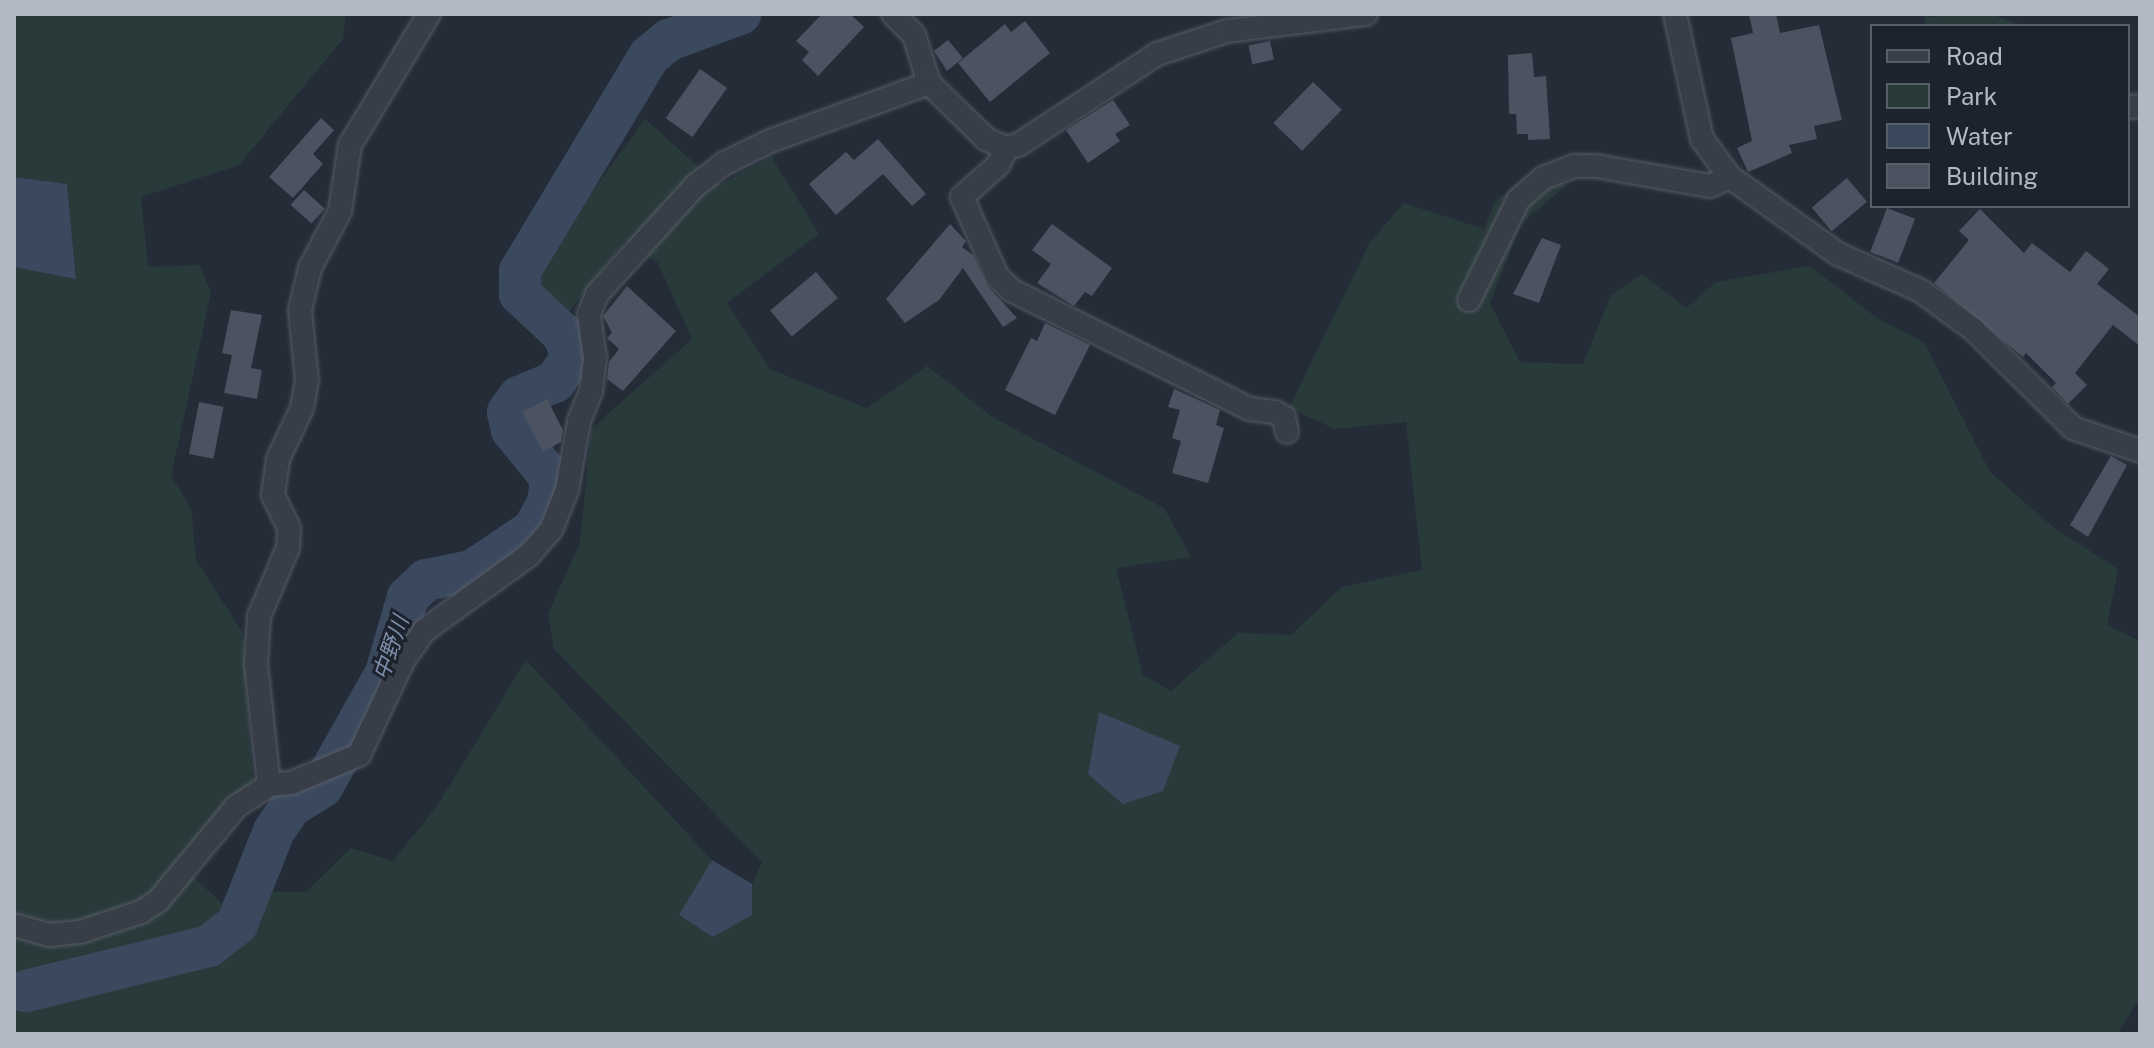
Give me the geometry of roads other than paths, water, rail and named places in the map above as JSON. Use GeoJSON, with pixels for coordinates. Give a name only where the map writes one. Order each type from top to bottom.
{"type":"FeatureCollection","features":[{"type":"Feature","properties":{"kind":"street"},"geometry":{"type":"LineString","coordinates":[[269,785],[256,663],[259,616],[288,548],[289,528],[273,495],[278,459],[302,408],[307,381],[300,310],[310,268],[340,211],[350,145],[429,14]]}},
{"type":"Feature","properties":{"kind":"street"},"geometry":{"type":"LineString","coordinates":[[893,14],[914,35],[929,83],[986,139],[1006,148],[1018,145],[1157,54],[1227,31],[1366,14]]}},
{"type":"Feature","properties":{"kind":"street"},"geometry":{"type":"LineString","coordinates":[[1675,14],[1702,139],[1730,177],[1838,254],[1921,291],[1973,329],[2073,428],[2140,451]]}},
{"type":"Feature","properties":{"kind":"street"},"geometry":{"type":"LineString","coordinates":[[14,925],[50,935],[80,932],[141,912],[158,901],[237,806],[269,785],[291,783],[359,755],[403,661],[424,631],[529,555],[551,530],[567,490],[579,421],[591,392],[595,358],[589,314],[597,294],[695,186],[723,164],[770,141],[929,83]]}},
{"type":"Feature","properties":{"kind":"street"},"geometry":{"type":"LineString","coordinates":[[1006,148],[999,164],[962,197],[997,276],[1011,290],[1250,409],[1275,412],[1284,417],[1287,432]]}},
{"type":"Feature","properties":{"kind":"street"},"geometry":{"type":"LineString","coordinates":[[1469,300],[1519,199],[1543,178],[1586,166],[1710,186],[1730,177]]}},
{"type":"Feature","properties":{"kind":"water"},"geometry":{"type":"Polygon","coordinates":[[[14,177],[67,184],[76,279],[14,267],[14,177]]]}},
{"type":"Feature","properties":{"kind":"water"},"geometry":{"type":"Polygon","coordinates":[[[1099,712],[1180,746],[1163,791],[1123,804],[1088,774],[1099,712]]]}},
{"type":"Feature","properties":{"kind":"water"},"geometry":{"type":"Polygon","coordinates":[[[712,860],[752,884],[752,915],[713,937],[679,915],[712,860]]]}},
{"type":"Feature","properties":{"kind":"waterway","name":"中野川"},"geometry":{"type":"LineString","coordinates":[[26,991],[209,946],[237,924],[274,831],[290,807],[322,787],[386,673],[408,597],[426,580],[472,571],[533,530],[548,503],[551,478],[512,430],[508,412],[519,397],[555,382],[572,357],[563,334],[520,294],[520,271],[649,56],[669,40],[740,14]]}},
{"type":"Feature","properties":{"kind":"waterway"},"geometry":{"type":"LineString","coordinates":[[14,999],[26,991]]}}]}
